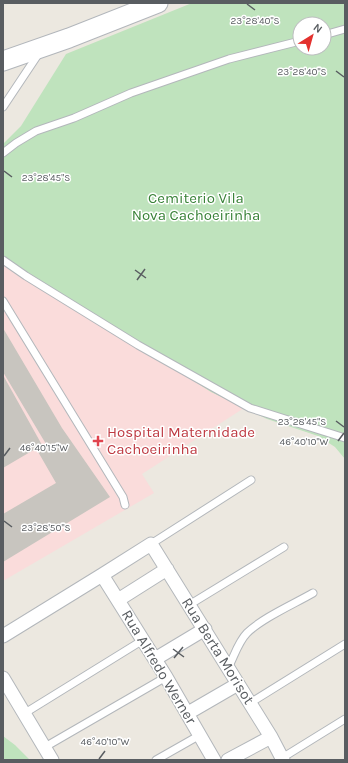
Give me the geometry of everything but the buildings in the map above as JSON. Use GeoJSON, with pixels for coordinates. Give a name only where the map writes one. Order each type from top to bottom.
{"type":"FeatureCollection","features":[{"type":"Feature","properties":{"kind":"main road"},"geometry":{"type":"LineString","coordinates":[[3,61],[158,3]]}},
{"type":"Feature","properties":{"kind":"street","name":"Rua Berta Morisot"},"geometry":{"type":"LineString","coordinates":[[151,544],[205,629],[283,759]]}},
{"type":"Feature","properties":{"kind":"street"},"geometry":{"type":"LineString","coordinates":[[3,636],[151,544]]}},
{"type":"Feature","properties":{"kind":"street"},"geometry":{"type":"LineString","coordinates":[[118,600],[167,569]]}},
{"type":"Feature","properties":{"kind":"street","name":"Rua Alfredo Werner"},"geometry":{"type":"LineString","coordinates":[[102,575],[155,658],[214,760]]}},
{"type":"Feature","properties":{"kind":"street"},"geometry":{"type":"LineString","coordinates":[[155,658],[205,629]]}},
{"type":"Feature","properties":{"kind":"street"},"geometry":{"type":"LineString","coordinates":[[3,678],[52,760]]}},
{"type":"Feature","properties":{"kind":"street"},"geometry":{"type":"LineString","coordinates":[[188,713],[238,684]]}},
{"type":"Feature","properties":{"kind":"street"},"geometry":{"type":"LineString","coordinates":[[228,760],[271,737]]}},
{"type":"Feature","properties":{"kind":"lane"},"geometry":{"type":"LineString","coordinates":[[332,32],[345,29]]}},
{"type":"Feature","properties":{"kind":"lane"},"geometry":{"type":"LineString","coordinates":[[3,153],[36,131],[74,118],[131,93],[229,59],[292,43]]}},
{"type":"Feature","properties":{"kind":"lane"},"geometry":{"type":"LineString","coordinates":[[3,107],[42,47]]}},
{"type":"Feature","properties":{"kind":"lane"},"geometry":{"type":"LineString","coordinates":[[3,260],[26,276],[132,341],[250,408],[345,438]]}},
{"type":"Feature","properties":{"kind":"lane"},"geometry":{"type":"LineString","coordinates":[[3,301],[123,498],[125,504]]}},
{"type":"Feature","properties":{"kind":"lane"},"geometry":{"type":"LineString","coordinates":[[151,544],[251,480]]}},
{"type":"Feature","properties":{"kind":"lane"},"geometry":{"type":"LineString","coordinates":[[189,605],[284,547]]}},
{"type":"Feature","properties":{"kind":"lane"},"geometry":{"type":"LineString","coordinates":[[228,668],[240,642],[247,633],[258,624],[313,593]]}},
{"type":"Feature","properties":{"kind":"lane"},"geometry":{"type":"LineString","coordinates":[[24,713],[143,640]]}},
{"type":"Feature","properties":{"kind":"lane"},"geometry":{"type":"LineString","coordinates":[[250,703],[345,644]]}},
{"type":"Feature","properties":{"kind":"lane"},"geometry":{"type":"LineString","coordinates":[[45,747],[166,677]]}},
{"type":"Feature","properties":{"kind":"lane"},"geometry":{"type":"LineString","coordinates":[[283,759],[345,719]]}},
{"type":"Feature","properties":{"kind":"lane"},"geometry":{"type":"LineString","coordinates":[[156,760],[200,735]]}},
{"type":"Feature","properties":{"kind":"shaded area","name":"Hospital Maternidade Cachoeirinha"},"geometry":{"type":"Polygon","coordinates":[[[3,263],[5,266],[35,286],[244,408],[142,474],[154,493],[3,581],[3,263]]]}},
{"type":"Feature","properties":{"kind":"green space","name":"Cemiterio Vila Nova Cachoeirinha"},"geometry":{"type":"Polygon","coordinates":[[[192,3],[345,3],[345,459],[335,447],[318,436],[267,419],[211,392],[139,346],[35,286],[3,263],[3,144],[21,126],[66,54],[192,3]]]}},
{"type":"Feature","properties":{"kind":"green space"},"geometry":{"type":"Polygon","coordinates":[[[3,736],[15,745],[30,760],[3,760],[3,736]]]}},
{"type":"Feature","properties":{"kind":"place","name":"Hospital Maternidade Cachoeirinha"},"geometry":{"type":"Point","coordinates":[98,441]}}]}
